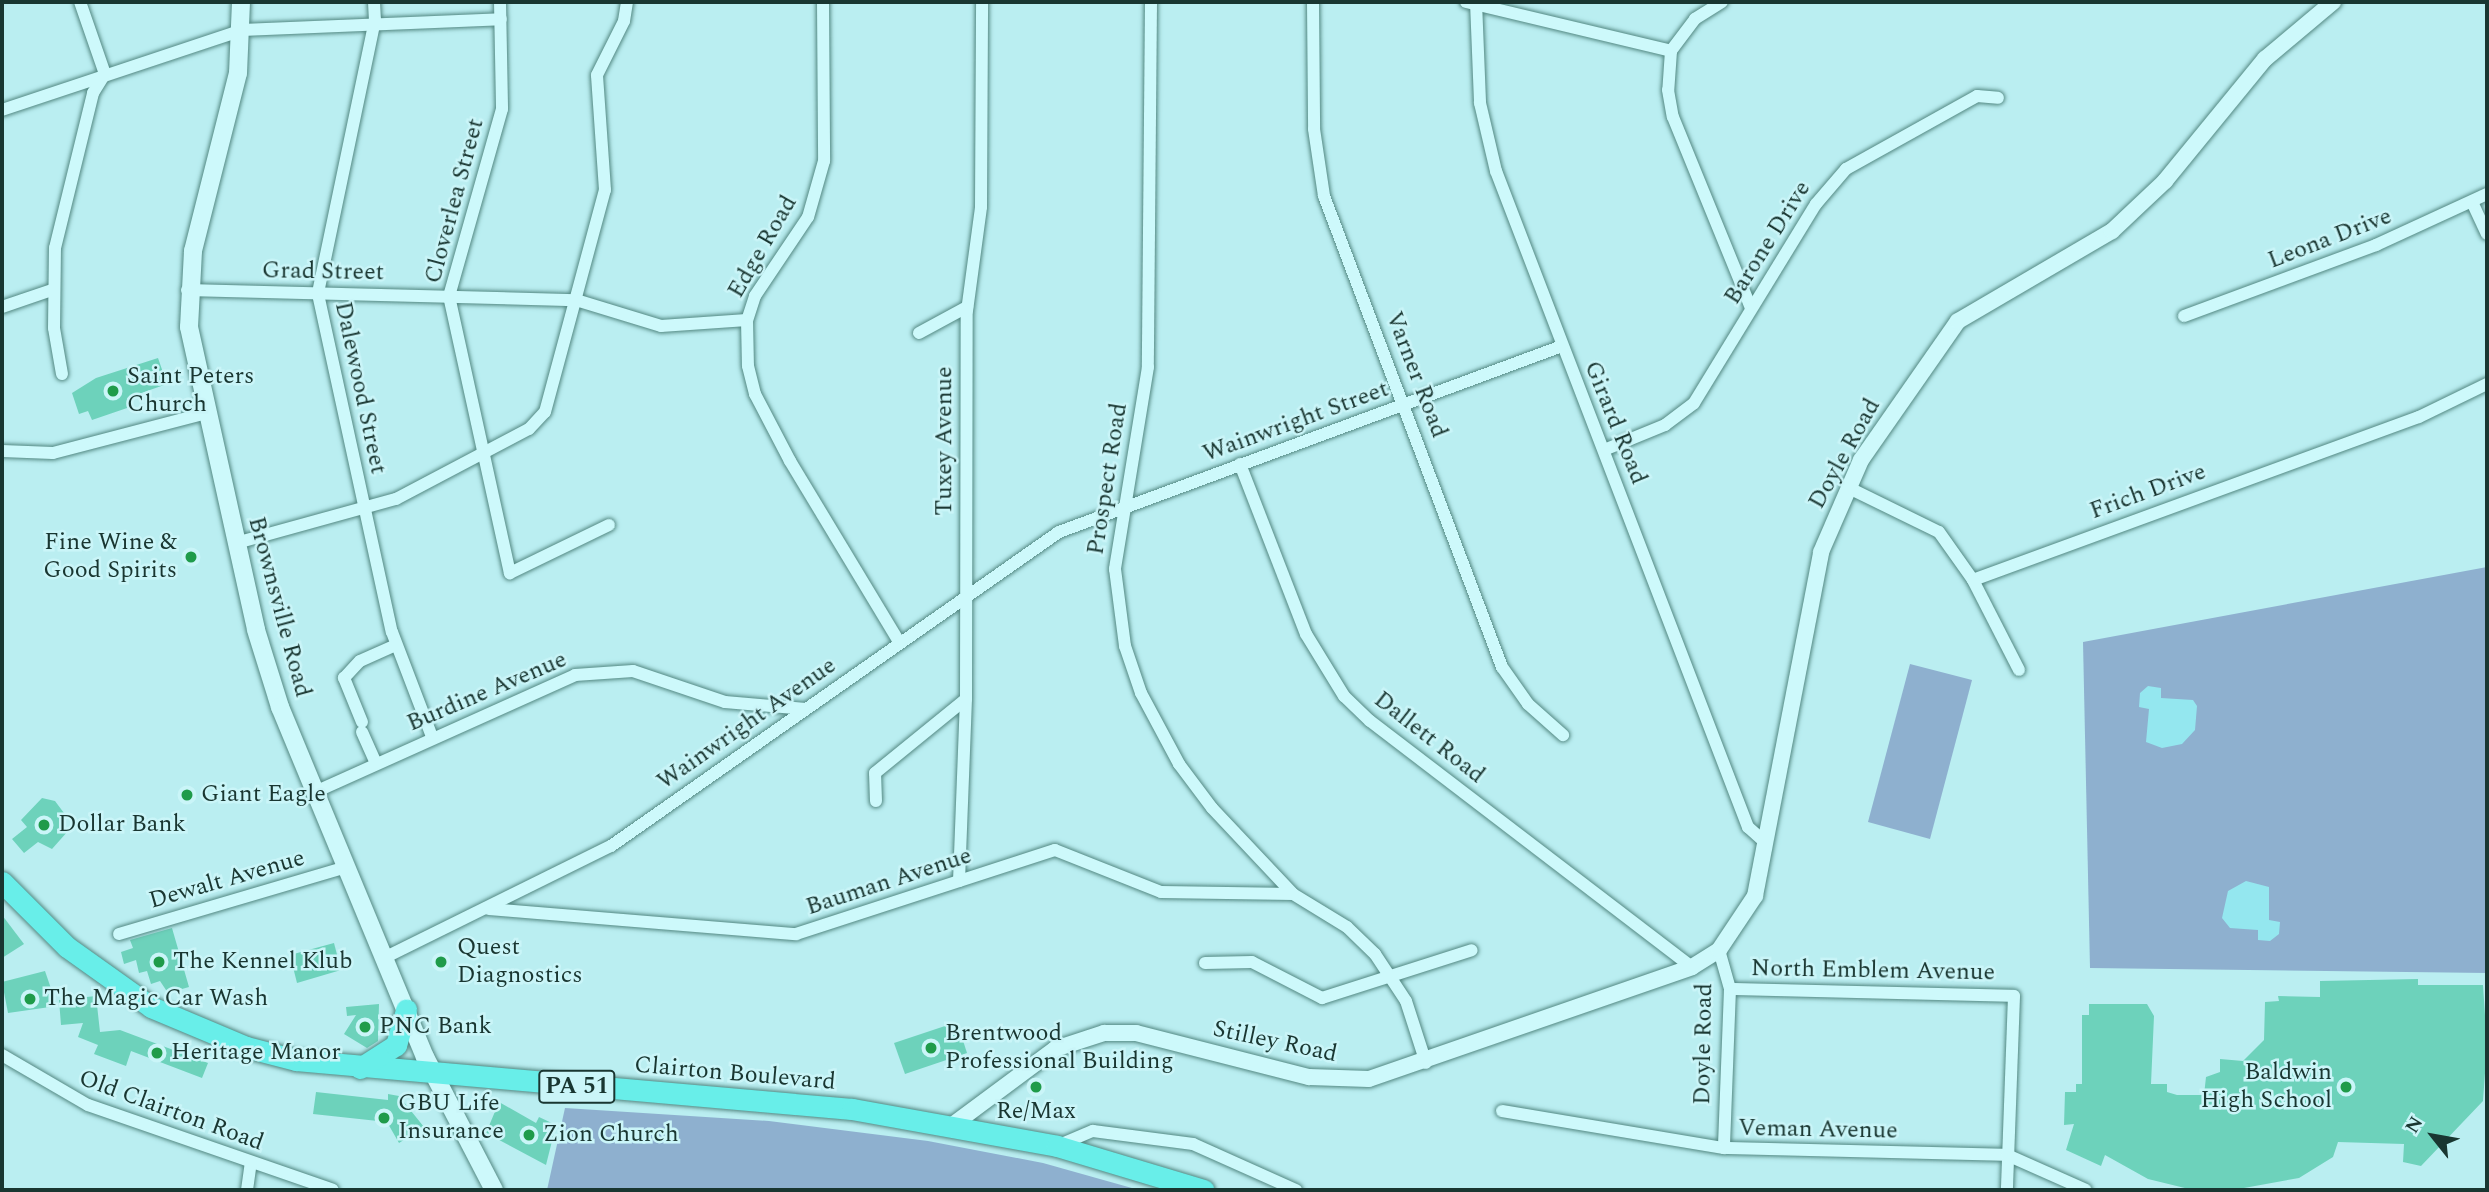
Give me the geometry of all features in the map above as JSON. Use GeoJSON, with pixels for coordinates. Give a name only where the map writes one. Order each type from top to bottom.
{"type":"FeatureCollection","features":[{"type":"Feature","properties":{"kind":"highway","name":"Clairton Boulevard"},"geometry":{"type":"LineString","coordinates":[[2,882],[67,947],[151,1007],[246,1047],[360,1068],[852,1109],[954,1124],[1057,1146],[1204,1190]]}},
{"type":"Feature","properties":{"kind":"highway"},"geometry":{"type":"LineString","coordinates":[[360,1068],[396,1045],[406,1009]]}},
{"type":"Feature","properties":{"kind":"main road","name":"Brownsville Road"},"geometry":{"type":"LineString","coordinates":[[241,2],[242,30],[238,73],[187,290],[189,327],[207,413],[236,543],[280,706],[386,957],[432,1074],[494,1190]]}},
{"type":"Feature","properties":{"kind":"street"},"geometry":{"type":"LineString","coordinates":[[80,2],[105,74]]}},
{"type":"Feature","properties":{"kind":"street","name":"Dalewood Street"},"geometry":{"type":"LineString","coordinates":[[374,2],[375,20],[318,294],[396,645],[432,737]]}},
{"type":"Feature","properties":{"kind":"street","name":"Cloverlea Street"},"geometry":{"type":"LineString","coordinates":[[500,2],[502,109],[449,296],[510,573],[609,526]]}},
{"type":"Feature","properties":{"kind":"street"},"geometry":{"type":"LineString","coordinates":[[236,543],[366,511],[530,429],[545,412],[605,190],[597,75],[624,22],[627,2]]}},
{"type":"Feature","properties":{"kind":"street","name":"Edge Road"},"geometry":{"type":"LineString","coordinates":[[823,2],[824,161],[816,196],[797,234],[768,272],[747,320],[755,394],[899,642]]}},
{"type":"Feature","properties":{"kind":"street","name":"Tuxey Avenue"},"geometry":{"type":"LineString","coordinates":[[959,881],[966,699],[967,307],[981,208],[982,2]]}},
{"type":"Feature","properties":{"kind":"street","name":"Prospect Road"},"geometry":{"type":"LineString","coordinates":[[1152,2],[1148,367],[1122,507],[1115,569],[1117,607],[1141,694],[1162,737],[1212,808],[1293,894],[1347,928],[1394,979],[1426,1063]]}},
{"type":"Feature","properties":{"kind":"street","name":"Varner Road"},"geometry":{"type":"LineString","coordinates":[[1313,2],[1314,129],[1322,185],[1502,667],[1528,705],[1563,735]]}},
{"type":"Feature","properties":{"kind":"street"},"geometry":{"type":"LineString","coordinates":[[1722,2],[1695,19],[1671,51],[1668,90],[1673,117],[1751,309]]}},
{"type":"Feature","properties":{"kind":"street","name":"Doyle Road"},"geometry":{"type":"LineString","coordinates":[[1724,1148],[1730,989],[1719,950],[1755,896],[1812,593],[1847,487],[1928,359],[1958,321],[2112,231],[2165,181],[2266,59],[2333,2]]}},
{"type":"Feature","properties":{"kind":"street"},"geometry":{"type":"LineString","coordinates":[[1473,3],[1671,51]]}},
{"type":"Feature","properties":{"kind":"street","name":"Girard Road"},"geometry":{"type":"LineString","coordinates":[[1473,3],[1486,136],[1562,346],[1748,827],[1766,843]]}},
{"type":"Feature","properties":{"kind":"street"},"geometry":{"type":"LineString","coordinates":[[2,110],[242,30],[375,20],[501,19]]}},
{"type":"Feature","properties":{"kind":"street"},"geometry":{"type":"LineString","coordinates":[[62,374],[52,290],[68,187],[93,93],[105,74]]}},
{"type":"Feature","properties":{"kind":"street","name":"Barone Drive"},"geometry":{"type":"LineString","coordinates":[[1604,450],[1682,415],[1816,204],[1846,169],[1977,96],[1998,98]]}},
{"type":"Feature","properties":{"kind":"street","name":"Leona Drive"},"geometry":{"type":"LineString","coordinates":[[2184,316],[2376,245],[2487,194]]}},
{"type":"Feature","properties":{"kind":"street"},"geometry":{"type":"LineString","coordinates":[[2472,202],[2487,234]]}},
{"type":"Feature","properties":{"kind":"street"},"geometry":{"type":"LineString","coordinates":[[2,307],[52,290]]}},
{"type":"Feature","properties":{"kind":"street","name":"Grad Street"},"geometry":{"type":"LineString","coordinates":[[187,290],[576,300],[661,326],[747,320]]}},
{"type":"Feature","properties":{"kind":"street"},"geometry":{"type":"LineString","coordinates":[[919,333],[967,307]]}},
{"type":"Feature","properties":{"kind":"street","name":"Wainwright Street"},"geometry":{"type":"LineString","coordinates":[[1122,507],[1562,346]]}},
{"type":"Feature","properties":{"kind":"street","name":"Frich Drive"},"geometry":{"type":"LineString","coordinates":[[1973,580],[2419,417],[2487,384]]}},
{"type":"Feature","properties":{"kind":"street"},"geometry":{"type":"LineString","coordinates":[[2,451],[52,453],[207,413]]}},
{"type":"Feature","properties":{"kind":"street","name":"Dallett Road"},"geometry":{"type":"LineString","coordinates":[[1240,464],[1306,634],[1345,696],[1370,721],[1692,967]]}},
{"type":"Feature","properties":{"kind":"street"},"geometry":{"type":"LineString","coordinates":[[1847,487],[1939,532],[1973,580],[2019,670]]}},
{"type":"Feature","properties":{"kind":"street","name":"Wainwright Avenue"},"geometry":{"type":"LineString","coordinates":[[386,957],[489,909],[611,846],[967,592],[1059,532],[1122,507]]}},
{"type":"Feature","properties":{"kind":"street"},"geometry":{"type":"LineString","coordinates":[[376,763],[344,678],[360,661],[396,645]]}},
{"type":"Feature","properties":{"kind":"street","name":"Burdine Avenue"},"geometry":{"type":"LineString","coordinates":[[315,792],[552,683],[604,671],[663,677],[725,702],[806,709]]}},
{"type":"Feature","properties":{"kind":"street"},"geometry":{"type":"LineString","coordinates":[[876,801],[874,773],[966,699]]}},
{"type":"Feature","properties":{"kind":"street","name":"Bauman Avenue"},"geometry":{"type":"LineString","coordinates":[[489,909],[779,935],[1055,850],[1161,892],[1293,894]]}},
{"type":"Feature","properties":{"kind":"street","name":"Dewalt Avenue"},"geometry":{"type":"LineString","coordinates":[[119,934],[347,867]]}},
{"type":"Feature","properties":{"kind":"street"},"geometry":{"type":"LineString","coordinates":[[1205,963],[1252,962],[1322,998],[1394,979],[1472,950]]}},
{"type":"Feature","properties":{"kind":"street","name":"Stilley Road"},"geometry":{"type":"LineString","coordinates":[[954,1124],[1055,1049],[1104,1033],[1136,1033],[1309,1077],[1369,1079],[1426,1063],[1692,967],[1719,950]]}},
{"type":"Feature","properties":{"kind":"street","name":"North Emblem Avenue"},"geometry":{"type":"LineString","coordinates":[[1730,989],[2014,996],[2007,1155]]}},
{"type":"Feature","properties":{"kind":"street","name":"Old Clairton Road"},"geometry":{"type":"LineString","coordinates":[[2,1055],[88,1105],[333,1190]]}},
{"type":"Feature","properties":{"kind":"street","name":"Veman Avenue"},"geometry":{"type":"LineString","coordinates":[[1502,1111],[1724,1148],[2007,1155],[2086,1190]]}},
{"type":"Feature","properties":{"kind":"street"},"geometry":{"type":"LineString","coordinates":[[1057,1146],[1093,1132],[1193,1144],[1296,1190]]}},
{"type":"Feature","properties":{"kind":"street"},"geometry":{"type":"LineString","coordinates":[[2007,1155],[2007,1190]]}},
{"type":"Feature","properties":{"kind":"street"},"geometry":{"type":"LineString","coordinates":[[247,1190],[251,1162]]}},
{"type":"Feature","properties":{"kind":"shaded area"},"geometry":{"type":"Polygon","coordinates":[[[2487,567],[2487,973],[2090,968],[2083,642],[2487,567]]]}},
{"type":"Feature","properties":{"kind":"shaded area"},"geometry":{"type":"Polygon","coordinates":[[[1910,664],[1972,680],[1930,839],[1868,822],[1910,664]]]}},
{"type":"Feature","properties":{"kind":"shaded area"},"geometry":{"type":"Polygon","coordinates":[[[565,1108],[769,1121],[928,1141],[1043,1163],[1139,1190],[547,1190],[565,1108]]]}},
{"type":"Feature","properties":{"kind":"sand"},"geometry":{"type":"Polygon","coordinates":[[[2148,686],[2161,688],[2161,698],[2193,700],[2197,706],[2195,730],[2182,744],[2162,748],[2146,742],[2149,709],[2139,707],[2140,693],[2148,686]]]}},
{"type":"Feature","properties":{"kind":"sand"},"geometry":{"type":"Polygon","coordinates":[[[2246,881],[2269,887],[2269,920],[2280,922],[2279,934],[2270,941],[2258,940],[2258,930],[2230,928],[2222,918],[2228,891],[2246,881]]]}},
{"type":"Feature","properties":{"kind":"building","name":"Saint Peters Church"},"geometry":{"type":"Polygon","coordinates":[[[158,358],[167,384],[127,398],[130,407],[92,420],[88,411],[79,414],[72,393],[96,378],[158,358]]]}},
{"type":"Feature","properties":{"kind":"building","name":"Dollar Bank"},"geometry":{"type":"Polygon","coordinates":[[[42,798],[55,801],[64,813],[62,823],[68,831],[52,849],[38,842],[24,853],[12,839],[27,827],[21,820],[42,798]]]}},
{"type":"Feature","properties":{"kind":"building"},"geometry":{"type":"Polygon","coordinates":[[[2,915],[24,944],[2,958],[2,915]]]}},
{"type":"Feature","properties":{"kind":"building","name":"The Kennel Klub"},"geometry":{"type":"Polygon","coordinates":[[[172,928],[189,987],[168,993],[160,981],[151,984],[147,971],[139,973],[136,960],[124,964],[121,952],[133,948],[130,940],[172,928]]]}},
{"type":"Feature","properties":{"kind":"building"},"geometry":{"type":"Polygon","coordinates":[[[334,943],[341,970],[297,983],[290,955],[334,943]]]}},
{"type":"Feature","properties":{"kind":"building","name":"The Magic Car Wash"},"geometry":{"type":"Polygon","coordinates":[[[45,971],[57,1006],[8,1013],[2,982],[45,971]]]}},
{"type":"Feature","properties":{"kind":"building","name":"Baldwin High School"},"geometry":{"type":"Polygon","coordinates":[[[2418,979],[2418,985],[2483,985],[2487,1045],[2483,1101],[2421,1166],[2403,1162],[2404,1144],[2338,1142],[2333,1157],[2299,1178],[2233,1190],[2193,1190],[2148,1179],[2105,1155],[2101,1166],[2066,1150],[2074,1124],[2064,1125],[2065,1092],[2076,1092],[2076,1084],[2082,1084],[2082,1015],[2089,1015],[2089,1004],[2147,1004],[2154,1016],[2151,1084],[2167,1084],[2167,1092],[2177,1095],[2204,1095],[2206,1077],[2220,1072],[2220,1059],[2243,1061],[2264,1040],[2265,1002],[2279,1001],[2278,996],[2320,997],[2320,981],[2418,979]]]}},
{"type":"Feature","properties":{"kind":"building","name":"Heritage Manor"},"geometry":{"type":"Polygon","coordinates":[[[96,996],[100,1032],[120,1030],[208,1063],[202,1078],[131,1051],[126,1066],[94,1054],[98,1045],[78,1037],[83,1023],[61,1025],[59,1000],[96,996]]]}},
{"type":"Feature","properties":{"kind":"building","name":"PNC Bank"},"geometry":{"type":"Polygon","coordinates":[[[379,1004],[378,1041],[367,1048],[344,1034],[356,1015],[347,1016],[346,1007],[379,1004]]]}},
{"type":"Feature","properties":{"kind":"building","name":"Brentwood Professional Building"},"geometry":{"type":"Polygon","coordinates":[[[957,1022],[967,1053],[905,1074],[894,1043],[957,1022]]]}},
{"type":"Feature","properties":{"kind":"building","name":"GBU Life Insurance"},"geometry":{"type":"Polygon","coordinates":[[[316,1092],[388,1100],[388,1094],[399,1096],[424,1127],[399,1143],[387,1122],[313,1114],[316,1092]]]}},
{"type":"Feature","properties":{"kind":"building","name":"Zion Church"},"geometry":{"type":"Polygon","coordinates":[[[499,1102],[536,1123],[539,1117],[556,1125],[546,1165],[486,1133],[499,1102]]]}},
{"type":"Feature","properties":{"kind":"place","name":"Saint Peters Church"},"geometry":{"type":"Point","coordinates":[113,391]}},
{"type":"Feature","properties":{"kind":"place","name":"Fine Wine & Good Spirits"},"geometry":{"type":"Point","coordinates":[191,557]}},
{"type":"Feature","properties":{"kind":"place","name":"Giant Eagle"},"geometry":{"type":"Point","coordinates":[187,795]}},
{"type":"Feature","properties":{"kind":"place","name":"Dollar Bank"},"geometry":{"type":"Point","coordinates":[44,825]}},
{"type":"Feature","properties":{"kind":"place","name":"The Kennel Klub"},"geometry":{"type":"Point","coordinates":[159,962]}},
{"type":"Feature","properties":{"kind":"place","name":"Quest Diagnostics"},"geometry":{"type":"Point","coordinates":[441,962]}},
{"type":"Feature","properties":{"kind":"place","name":"The Magic Car Wash"},"geometry":{"type":"Point","coordinates":[30,999]}},
{"type":"Feature","properties":{"kind":"place","name":"PNC Bank"},"geometry":{"type":"Point","coordinates":[365,1027]}},
{"type":"Feature","properties":{"kind":"place","name":"Brentwood Professional Building"},"geometry":{"type":"Point","coordinates":[931,1048]}},
{"type":"Feature","properties":{"kind":"place","name":"Heritage Manor"},"geometry":{"type":"Point","coordinates":[157,1053]}},
{"type":"Feature","properties":{"kind":"place","name":"Re/Max"},"geometry":{"type":"Point","coordinates":[1036,1087]}},
{"type":"Feature","properties":{"kind":"place","name":"Baldwin High School"},"geometry":{"type":"Point","coordinates":[2346,1087]}},
{"type":"Feature","properties":{"kind":"place","name":"GBU Life Insurance"},"geometry":{"type":"Point","coordinates":[384,1118]}},
{"type":"Feature","properties":{"kind":"place","name":"Zion Church"},"geometry":{"type":"Point","coordinates":[529,1135]}}]}
